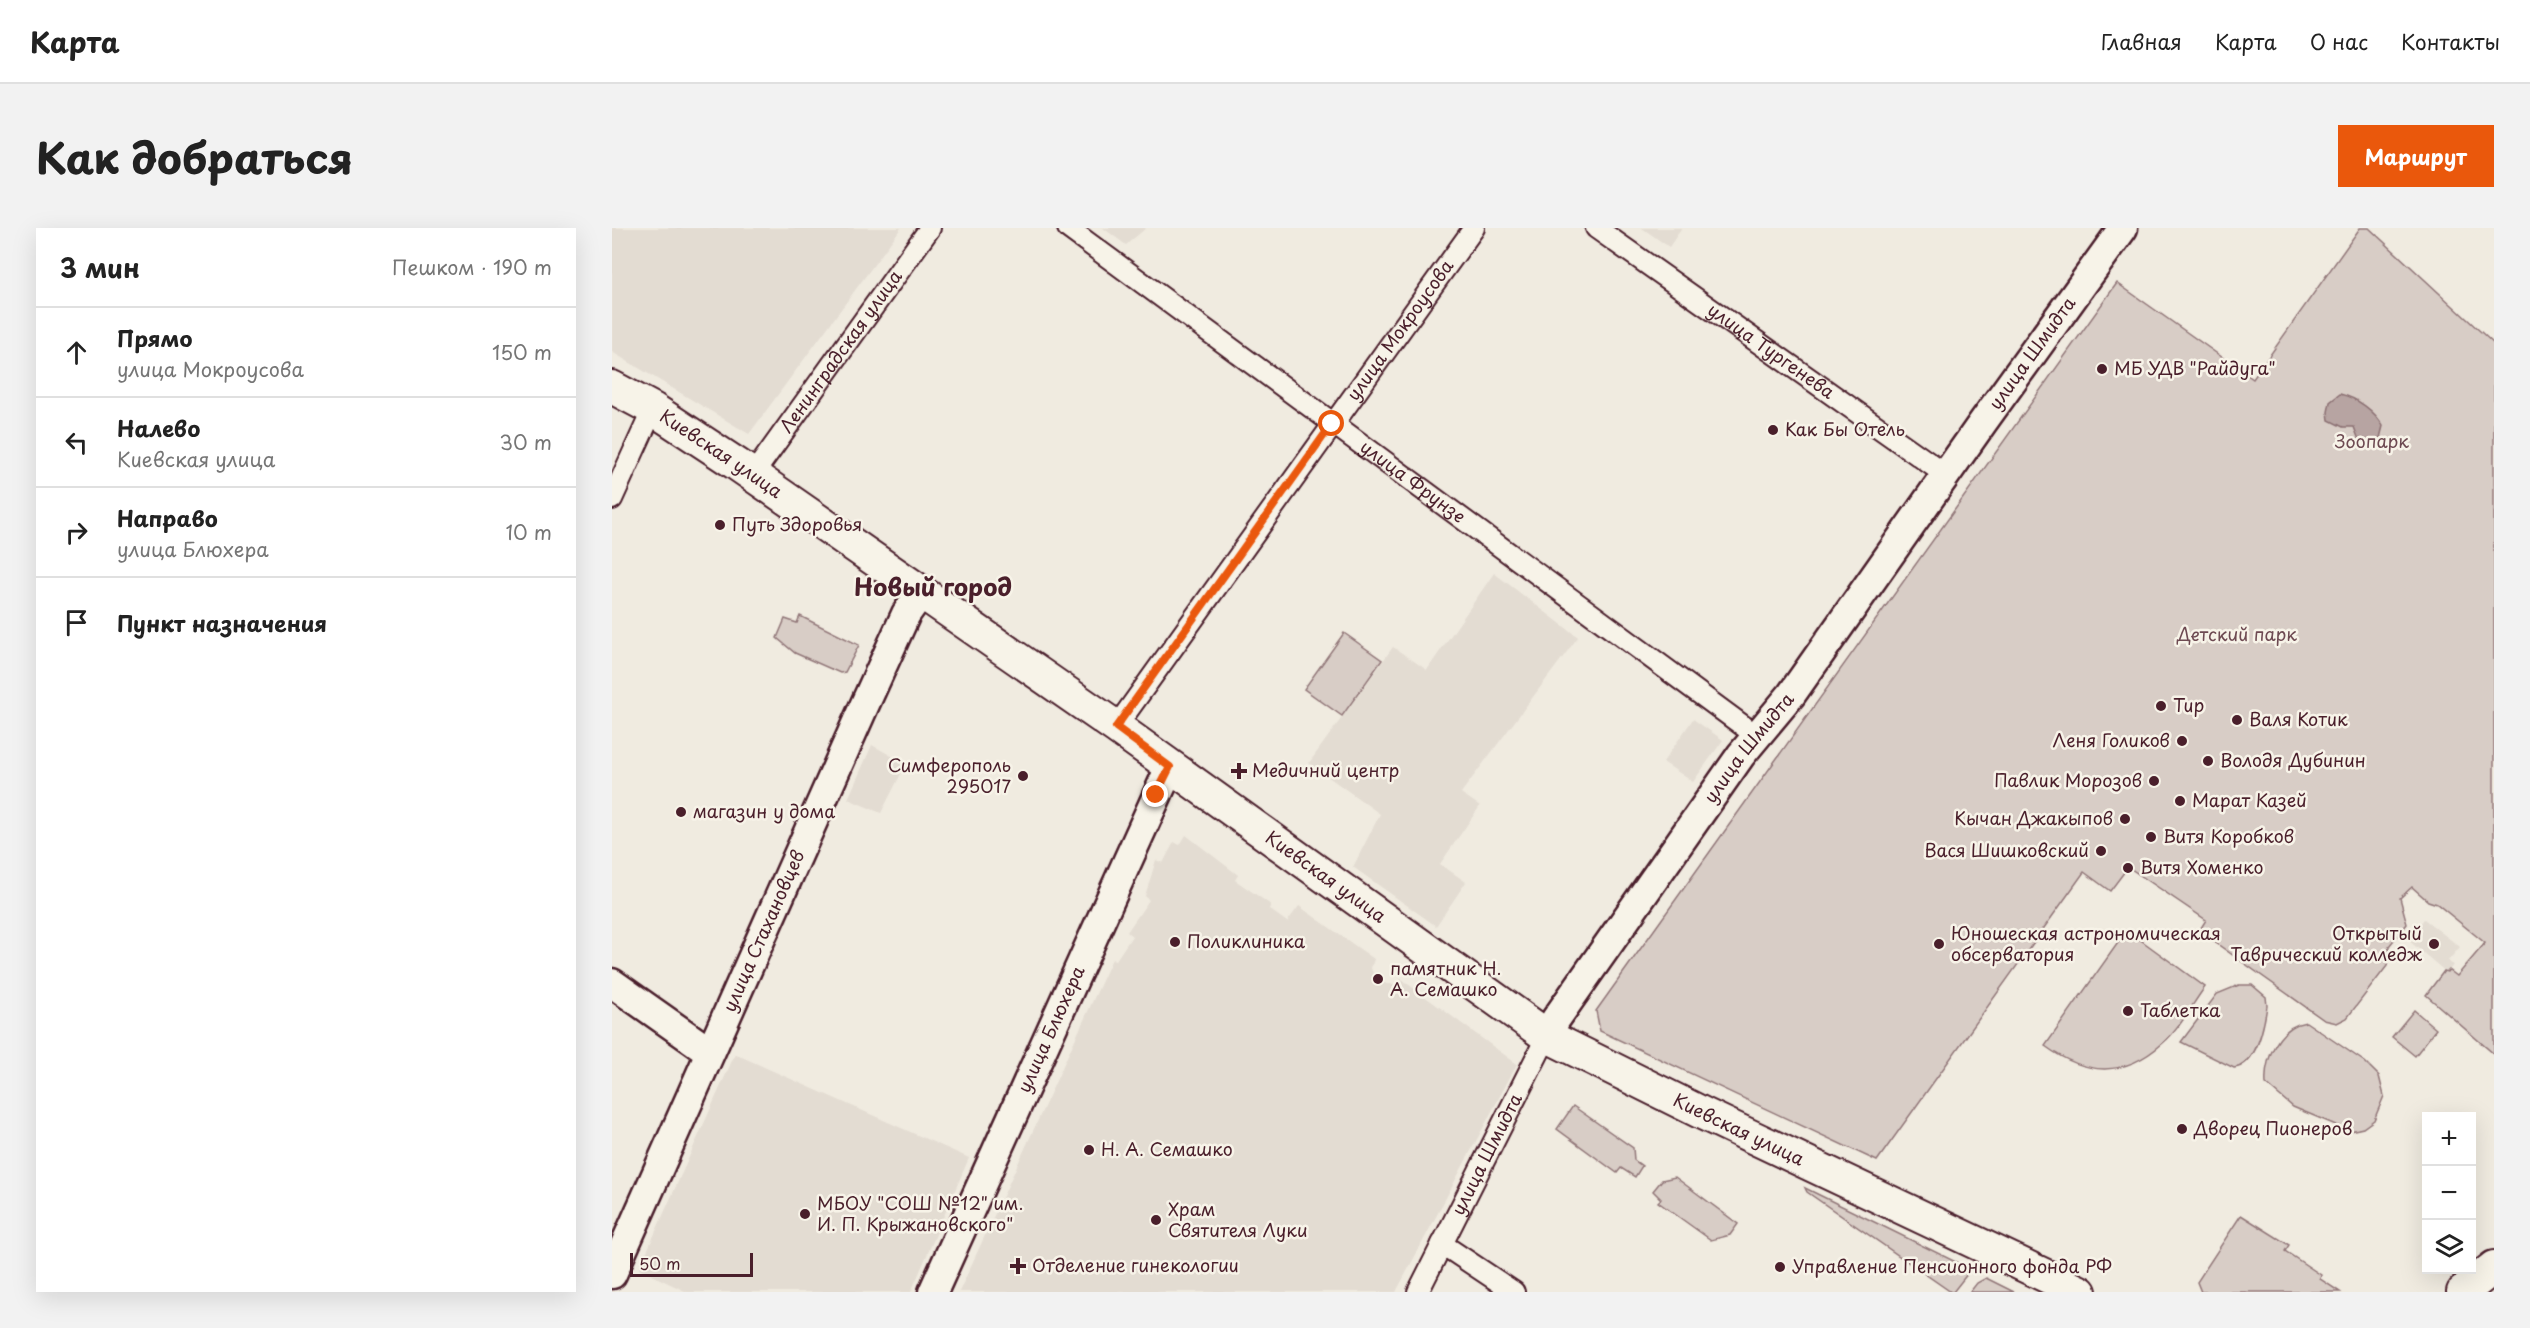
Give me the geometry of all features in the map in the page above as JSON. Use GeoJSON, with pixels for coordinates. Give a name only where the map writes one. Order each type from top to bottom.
{"type":"FeatureCollection","features":[{"type":"Feature","properties":{"kind":"main road","name":"Киевская улица"},"geometry":{"type":"LineString","coordinates":[[612,387],[653,409],[1116,727],[1547,1036],[1704,1114],[2080,1292]]}},
{"type":"Feature","properties":{"kind":"main road"},"geometry":{"type":"LineString","coordinates":[[2463,1292],[2494,1267]]}},
{"type":"Feature","properties":{"kind":"street","name":"Ленинградская улица"},"geometry":{"type":"LineString","coordinates":[[752,476],[930,228]]}},
{"type":"Feature","properties":{"kind":"street","name":"улица Фрунзе"},"geometry":{"type":"LineString","coordinates":[[1068,228],[1757,736]]}},
{"type":"Feature","properties":{"kind":"street","name":"улица Мокроусова"},"geometry":{"type":"LineString","coordinates":[[1116,727],[1474,228]]}},
{"type":"Feature","properties":{"kind":"street","name":"улица Тургенева"},"geometry":{"type":"LineString","coordinates":[[1596,228],[1946,475]]}},
{"type":"Feature","properties":{"kind":"street","name":"улица Шмидта"},"geometry":{"type":"LineString","coordinates":[[1418,1292],[1556,1019],[1741,755],[1791,695],[2123,228]]}},
{"type":"Feature","properties":{"kind":"street"},"geometry":{"type":"LineString","coordinates":[[612,499],[653,409]]}},
{"type":"Feature","properties":{"kind":"street","name":"улица Стахановцев"},"geometry":{"type":"LineString","coordinates":[[612,1274],[865,704],[906,614],[921,593]]}},
{"type":"Feature","properties":{"kind":"street","name":"улица Блюхера"},"geometry":{"type":"LineString","coordinates":[[933,1292],[1170,767]]}},
{"type":"Feature","properties":{"kind":"street"},"geometry":{"type":"LineString","coordinates":[[612,982],[710,1052]]}},
{"type":"Feature","properties":{"kind":"street"},"geometry":{"type":"LineString","coordinates":[[1442,1244],[1514,1292]]}},
{"type":"Feature","properties":{"kind":"shaded area"},"geometry":{"type":"Polygon","coordinates":[[[612,228],[901,228],[749,434],[612,352],[612,228]]]}},
{"type":"Feature","properties":{"kind":"shaded area"},"geometry":{"type":"Polygon","coordinates":[[[1103,228],[1146,228],[1126,245],[1103,228]]]}},
{"type":"Feature","properties":{"kind":"shaded area"},"geometry":{"type":"Polygon","coordinates":[[[1642,228],[1682,228],[1669,247],[1642,228]]]}},
{"type":"Feature","properties":{"kind":"shaded area"},"geometry":{"type":"Polygon","coordinates":[[[2340,394],[2365,406],[2383,426],[2380,438],[2371,445],[2359,440],[2354,427],[2343,427],[2329,420],[2330,402],[2340,394]]]}},
{"type":"Feature","properties":{"kind":"shaded area"},"geometry":{"type":"Polygon","coordinates":[[[1494,573],[1578,637],[1461,793],[1480,806],[1440,864],[1466,882],[1436,926],[1353,867],[1380,814],[1309,763],[1393,647],[1427,670],[1494,573]]]}},
{"type":"Feature","properties":{"kind":"shaded area"},"geometry":{"type":"Polygon","coordinates":[[[1693,719],[1723,740],[1693,782],[1663,762],[1693,719]]]}},
{"type":"Feature","properties":{"kind":"shaded area"},"geometry":{"type":"Polygon","coordinates":[[[872,745],[906,764],[881,813],[848,799],[872,745]]]}},
{"type":"Feature","properties":{"kind":"shaded area"},"geometry":{"type":"Polygon","coordinates":[[[1186,835],[1238,875],[1235,880],[1271,905],[1269,909],[1287,922],[1299,906],[1374,959],[1371,968],[1375,979],[1394,984],[1401,979],[1517,1064],[1396,1292],[959,1292],[1112,959],[1116,960],[1132,936],[1127,932],[1149,900],[1145,896],[1156,860],[1163,863],[1174,842],[1180,845],[1186,835]]]}},
{"type":"Feature","properties":{"kind":"shaded area","name":"Открытый Таврический колледж"},"geometry":{"type":"Polygon","coordinates":[[[2424,919],[2460,947],[2448,961],[2453,965],[2447,973],[2408,940],[2424,919]]]}},
{"type":"Feature","properties":{"kind":"shaded area","name":"МБОУ \"СОШ №12\" им. И. П. Крыжановского\""},"geometry":{"type":"Polygon","coordinates":[[[735,1054],[969,1158],[911,1292],[687,1292],[639,1269],[735,1054]]]}},
{"type":"Feature","properties":{"kind":"green space","name":"Детский парк"},"geometry":{"type":"Polygon","coordinates":[[[2360,228],[2369,228],[2494,344],[2494,1054],[2426,995],[2444,971],[2449,970],[2457,976],[2485,943],[2412,887],[2400,898],[2407,924],[2389,946],[2387,966],[2347,1018],[2337,1023],[2324,1020],[2199,931],[2206,920],[2128,867],[2110,891],[2084,872],[1877,1161],[1600,1031],[1596,1011],[2117,283],[2253,379],[2360,228]]]}},
{"type":"Feature","properties":{"kind":"green space"},"geometry":{"type":"Polygon","coordinates":[[[800,616],[859,645],[845,672],[840,673],[795,653],[777,638],[785,619],[797,623],[800,616]]]}},
{"type":"Feature","properties":{"kind":"green space"},"geometry":{"type":"Polygon","coordinates":[[[1344,633],[1382,660],[1342,716],[1304,689],[1344,633]]]}},
{"type":"Feature","properties":{"kind":"green space","name":"Таблетка"},"geometry":{"type":"Polygon","coordinates":[[[2127,930],[2205,987],[2175,1031],[2148,1054],[2134,1062],[2105,1069],[2075,1063],[2045,1046],[2127,930]]]}},
{"type":"Feature","properties":{"kind":"green space"},"geometry":{"type":"Polygon","coordinates":[[[2239,985],[2252,985],[2266,997],[2267,1006],[2264,1024],[2254,1052],[2242,1065],[2234,1068],[2181,1042],[2217,994],[2239,985]]]}},
{"type":"Feature","properties":{"kind":"green space"},"geometry":{"type":"Polygon","coordinates":[[[2414,1010],[2436,1029],[2415,1056],[2392,1037],[2414,1010]]]}},
{"type":"Feature","properties":{"kind":"green space"},"geometry":{"type":"Polygon","coordinates":[[[2306,1022],[2365,1062],[2379,1076],[2384,1096],[2374,1120],[2363,1128],[2350,1131],[2293,1107],[2266,1084],[2268,1064],[2275,1045],[2288,1030],[2306,1022]]]}},
{"type":"Feature","properties":{"kind":"green space"},"geometry":{"type":"Polygon","coordinates":[[[1573,1106],[1633,1148],[1634,1160],[1642,1166],[1635,1177],[1621,1168],[1617,1173],[1557,1129],[1573,1106]]]}},
{"type":"Feature","properties":{"kind":"green space"},"geometry":{"type":"Polygon","coordinates":[[[1675,1177],[1738,1224],[1730,1235],[1711,1240],[1658,1202],[1661,1199],[1653,1191],[1662,1180],[1675,1177]]]}},
{"type":"Feature","properties":{"kind":"green space"},"geometry":{"type":"Polygon","coordinates":[[[1805,1188],[1966,1267],[1968,1273],[1951,1292],[1807,1192],[1805,1188]]]}},
{"type":"Feature","properties":{"kind":"green space"},"geometry":{"type":"Polygon","coordinates":[[[2241,1215],[2289,1245],[2285,1251],[2321,1275],[2320,1279],[2340,1292],[2201,1292],[2197,1282],[2241,1215]]]}},
{"type":"Feature","properties":{"kind":"green space"},"geometry":{"type":"Polygon","coordinates":[[[1986,1278],[2014,1292],[1970,1292],[1977,1283],[1986,1278]]]}},
{"type":"Feature","properties":{"kind":"place","name":"МБ УДВ \"Райдуга\""},"geometry":{"type":"Point","coordinates":[2102,369]}},
{"type":"Feature","properties":{"kind":"place","name":"Как Бы Отель"},"geometry":{"type":"Point","coordinates":[1773,430]}},
{"type":"Feature","properties":{"kind":"place","name":"Путь Здоровья"},"geometry":{"type":"Point","coordinates":[720,525]}},
{"type":"Feature","properties":{"kind":"place","name":"Тир"},"geometry":{"type":"Point","coordinates":[2161,706]}},
{"type":"Feature","properties":{"kind":"place","name":"Валя Котик"},"geometry":{"type":"Point","coordinates":[2237,720]}},
{"type":"Feature","properties":{"kind":"place","name":"Леня Голиков"},"geometry":{"type":"Point","coordinates":[2182,741]}},
{"type":"Feature","properties":{"kind":"place","name":"Володя Дубинин"},"geometry":{"type":"Point","coordinates":[2208,761]}},
{"type":"Feature","properties":{"kind":"place","name":"Медичний центр"},"geometry":{"type":"Point","coordinates":[1239,771]}},
{"type":"Feature","properties":{"kind":"place","name":"Симферополь 295017"},"geometry":{"type":"Point","coordinates":[1023,776]}},
{"type":"Feature","properties":{"kind":"place","name":"Павлик Морозов"},"geometry":{"type":"Point","coordinates":[2154,781]}},
{"type":"Feature","properties":{"kind":"place","name":"Марат Казей"},"geometry":{"type":"Point","coordinates":[2180,801]}},
{"type":"Feature","properties":{"kind":"place","name":"магазин у дома"},"geometry":{"type":"Point","coordinates":[681,812]}},
{"type":"Feature","properties":{"kind":"place","name":"Кычан Джакыпов"},"geometry":{"type":"Point","coordinates":[2125,819]}},
{"type":"Feature","properties":{"kind":"place","name":"Витя Коробков"},"geometry":{"type":"Point","coordinates":[2151,837]}},
{"type":"Feature","properties":{"kind":"place","name":"Вася Шишковский"},"geometry":{"type":"Point","coordinates":[2101,851]}},
{"type":"Feature","properties":{"kind":"place","name":"Витя Хоменко"},"geometry":{"type":"Point","coordinates":[2128,868]}},
{"type":"Feature","properties":{"kind":"place","name":"Поликлиника"},"geometry":{"type":"Point","coordinates":[1175,942]}},
{"type":"Feature","properties":{"kind":"place","name":"Юношеская астрономическая обсерватория"},"geometry":{"type":"Point","coordinates":[1939,944]}},
{"type":"Feature","properties":{"kind":"place","name":"Открытый Таврический колледж"},"geometry":{"type":"Point","coordinates":[2434,944]}},
{"type":"Feature","properties":{"kind":"place","name":"памятник Н. А. Семашко"},"geometry":{"type":"Point","coordinates":[1378,979]}},
{"type":"Feature","properties":{"kind":"place","name":"Таблетка"},"geometry":{"type":"Point","coordinates":[2128,1011]}},
{"type":"Feature","properties":{"kind":"place","name":"Дворец Пионеров"},"geometry":{"type":"Point","coordinates":[2182,1129]}},
{"type":"Feature","properties":{"kind":"place","name":"Н. А. Семашко"},"geometry":{"type":"Point","coordinates":[1089,1150]}},
{"type":"Feature","properties":{"kind":"place","name":"МБОУ \"СОШ №12\" им. И. П. Крыжановского\""},"geometry":{"type":"Point","coordinates":[805,1214]}},
{"type":"Feature","properties":{"kind":"place","name":"Храм Святителя Луки"},"geometry":{"type":"Point","coordinates":[1156,1220]}},
{"type":"Feature","properties":{"kind":"place","name":"Отделение гинекологии"},"geometry":{"type":"Point","coordinates":[1018,1266]}},
{"type":"Feature","properties":{"kind":"place","name":"Управление Пенсионного фонда РФ"},"geometry":{"type":"Point","coordinates":[1780,1267]}},
{"type":"Feature","properties":{"kind":"district","name":"Новый город"},"geometry":{"type":"Point","coordinates":[933,588]}},
{"type":"Feature","properties":{"kind":"route"},"geometry":{"type":"LineString","coordinates":[[1156,795],[1170,767],[1116,727],[1216,586],[1243,552],[1332,424]]}},
{"type":"Feature","properties":{"kind":"park label","name":"Зоопарк"},"geometry":{"type":"Point","coordinates":[2372,442]}}]}
